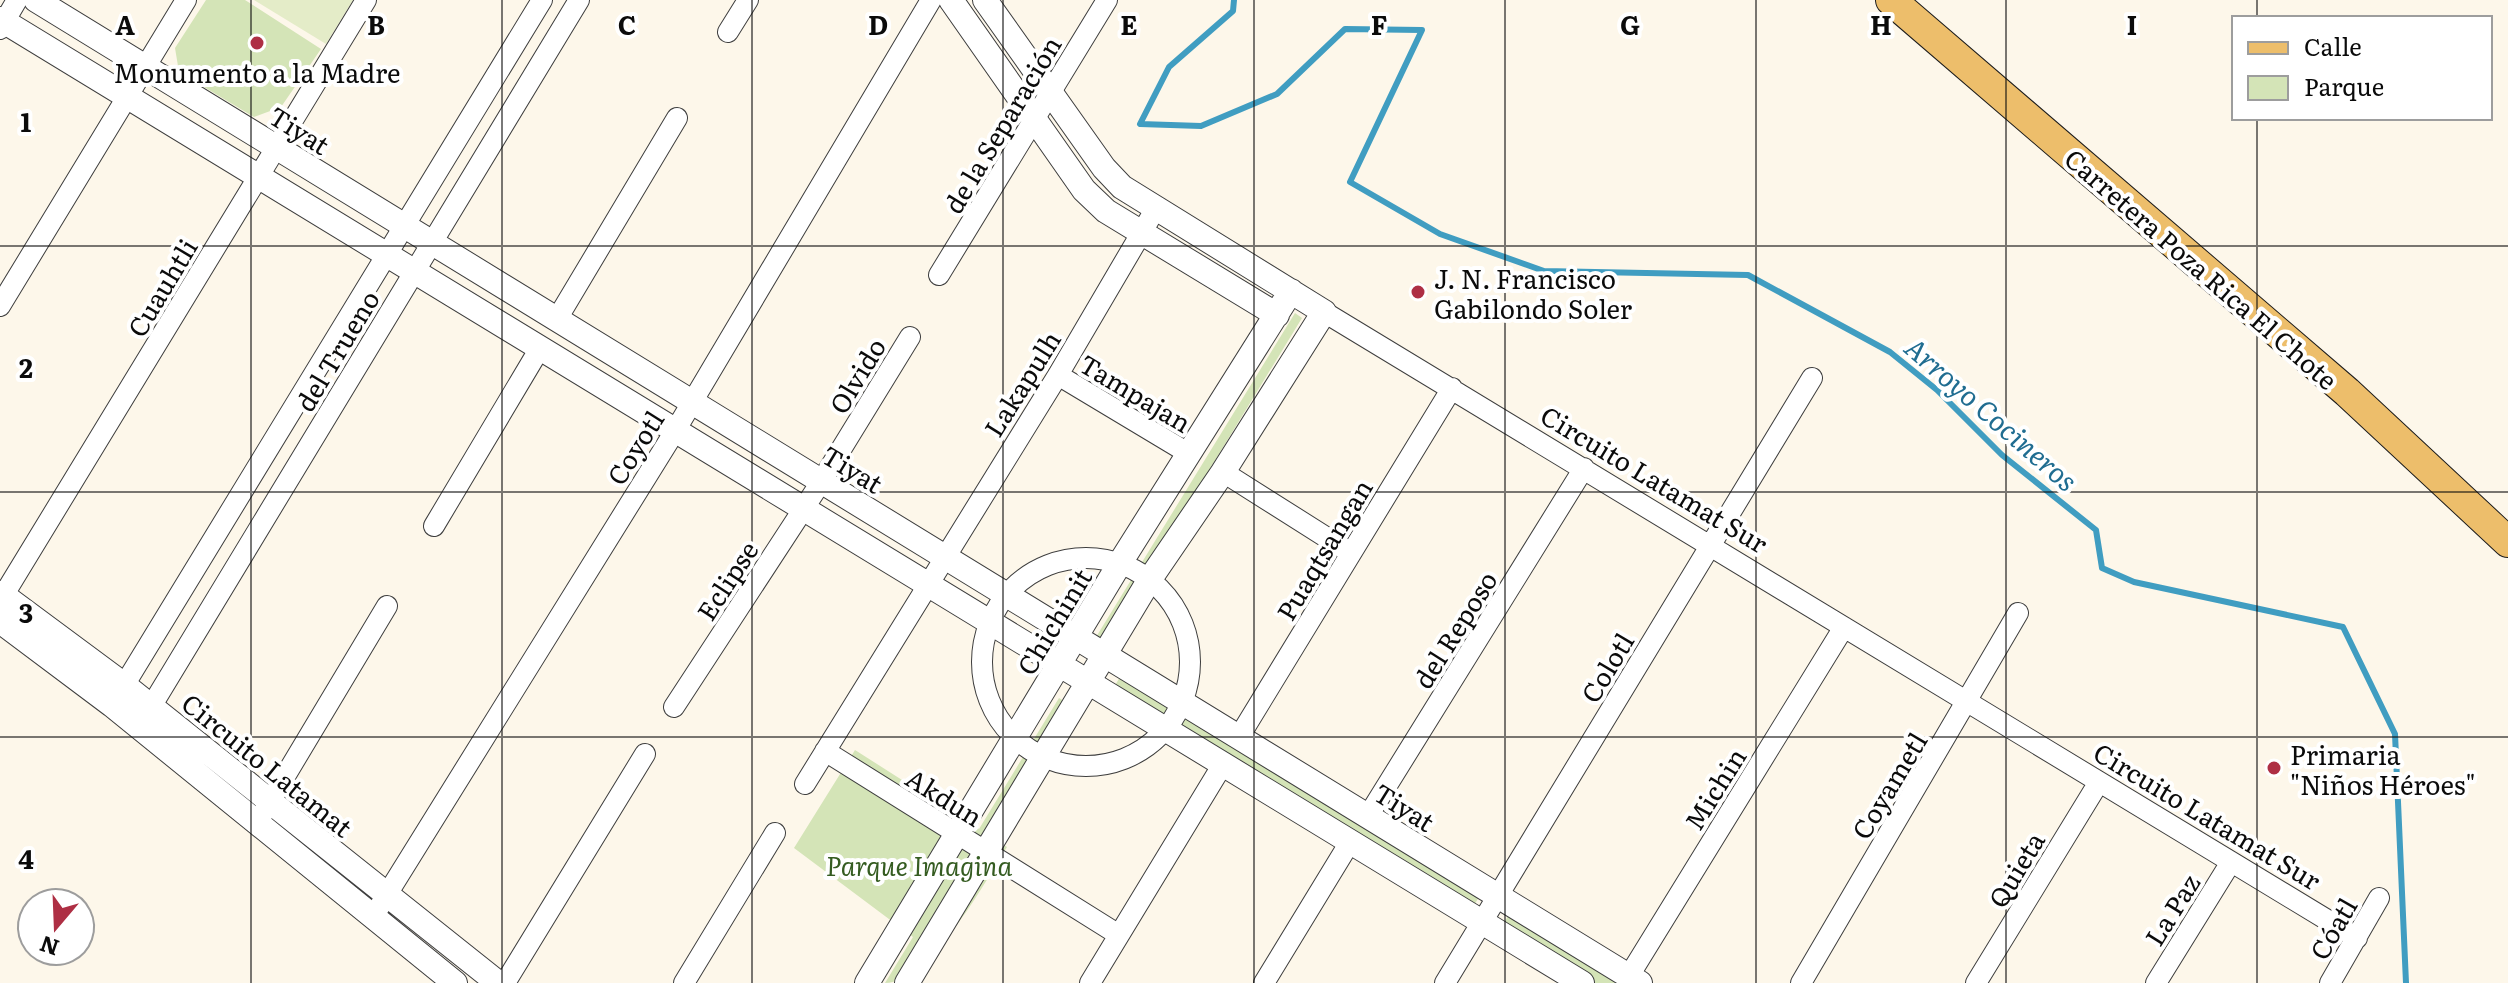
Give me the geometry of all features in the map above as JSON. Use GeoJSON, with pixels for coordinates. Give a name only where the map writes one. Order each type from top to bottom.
{"type":"FeatureCollection","features":[{"type":"Feature","properties":{"kind":"main road","name":"Carretera Poza Rica El Chote"},"geometry":{"type":"LineString","coordinates":[[1891,0],[2347,392],[2508,542]]}},
{"type":"Feature","properties":{"kind":"street"},"geometry":{"type":"LineString","coordinates":[[17,0],[1,23],[1582,983]]}},
{"type":"Feature","properties":{"kind":"street","name":"Tiyat"},"geometry":{"type":"LineString","coordinates":[[36,0],[1634,980]]}},
{"type":"Feature","properties":{"kind":"street"},"geometry":{"type":"LineString","coordinates":[[2,303],[186,0]]}},
{"type":"Feature","properties":{"kind":"street","name":"Cuauhtli"},"geometry":{"type":"LineString","coordinates":[[1,597],[366,0]]}},
{"type":"Feature","properties":{"kind":"street","name":"del Trueno"},"geometry":{"type":"LineString","coordinates":[[118,695],[542,0]]}},
{"type":"Feature","properties":{"kind":"street","name":"del Trueno"},"geometry":{"type":"LineString","coordinates":[[145,716],[579,0]]}},
{"type":"Feature","properties":{"kind":"street"},"geometry":{"type":"LineString","coordinates":[[728,32],[748,0]]}},
{"type":"Feature","properties":{"kind":"street","name":"Coyotl"},"geometry":{"type":"LineString","coordinates":[[373,917],[675,431],[931,0]]}},
{"type":"Feature","properties":{"kind":"street"},"geometry":{"type":"LineString","coordinates":[[951,0],[1084,190],[1106,211],[1277,315]]}},
{"type":"Feature","properties":{"kind":"street","name":"Circuito Latamat Sur"},"geometry":{"type":"LineString","coordinates":[[985,0],[1104,168],[1122,187],[2357,938]]}},
{"type":"Feature","properties":{"kind":"street","name":"de la Separación"},"geometry":{"type":"LineString","coordinates":[[939,275],[1107,0]]}},
{"type":"Feature","properties":{"kind":"street"},"geometry":{"type":"LineString","coordinates":[[557,319],[677,118]]}},
{"type":"Feature","properties":{"kind":"street","name":"Lakapulh"},"geometry":{"type":"LineString","coordinates":[[805,784],[1058,375],[1156,208]]}},
{"type":"Feature","properties":{"kind":"street","name":"Chichinit"},"geometry":{"type":"LineString","coordinates":[[867,983],[1120,563],[1291,291]]}},
{"type":"Feature","properties":{"kind":"street"},"geometry":{"type":"LineString","coordinates":[[907,983],[1150,579],[1223,472],[1324,312]]}},
{"type":"Feature","properties":{"kind":"street","name":"Olvido"},"geometry":{"type":"LineString","coordinates":[[821,482],[910,337]]}},
{"type":"Feature","properties":{"kind":"street"},"geometry":{"type":"LineString","coordinates":[[434,526],[540,348]]}},
{"type":"Feature","properties":{"kind":"street","name":"Tampajan"},"geometry":{"type":"LineString","coordinates":[[1058,375],[1188,453]]}},
{"type":"Feature","properties":{"kind":"street","name":"Colotl"},"geometry":{"type":"LineString","coordinates":[[1445,983],[1812,378]]}},
{"type":"Feature","properties":{"kind":"street","name":"Puaqtsangan"},"geometry":{"type":"LineString","coordinates":[[1239,737],[1452,388]]}},
{"type":"Feature","properties":{"kind":"street","name":"del Reposo"},"geometry":{"type":"LineString","coordinates":[[1368,816],[1584,468]]}},
{"type":"Feature","properties":{"kind":"street"},"geometry":{"type":"LineString","coordinates":[[1223,472],[1351,553]]}},
{"type":"Feature","properties":{"kind":"street","name":"Eclipse"},"geometry":{"type":"LineString","coordinates":[[674,707],[821,482]]}},
{"type":"Feature","properties":{"kind":"street"},"geometry":{"type":"LineString","coordinates":[[1080,558],[1120,563],[1150,579],[1173,604],[1187,634],[1191,667],[1182,703],[1166,730],[1140,752],[1109,764],[1075,766],[1043,757],[1014,738],[995,714],[983,685],[981,653],[989,622],[1006,594],[1040,568],[1080,558]]}},
{"type":"Feature","properties":{"kind":"street","name":"Circuito Latamat"},"geometry":{"type":"LineString","coordinates":[[1,597],[145,716],[270,801],[498,983]]}},
{"type":"Feature","properties":{"kind":"street"},"geometry":{"type":"LineString","coordinates":[[257,823],[387,606]]}},
{"type":"Feature","properties":{"kind":"street","name":"Coyametl"},"geometry":{"type":"LineString","coordinates":[[1801,983],[2018,613]]}},
{"type":"Feature","properties":{"kind":"street","name":"Circuito Latamat"},"geometry":{"type":"LineString","coordinates":[[0,621],[118,695]]}},
{"type":"Feature","properties":{"kind":"street","name":"Michin"},"geometry":{"type":"LineString","coordinates":[[1634,980],[1844,627]]}},
{"type":"Feature","properties":{"kind":"street","name":"Circuito Latamat"},"geometry":{"type":"LineString","coordinates":[[145,716],[257,823],[455,983]]}},
{"type":"Feature","properties":{"kind":"street","name":"Akdun"},"geometry":{"type":"LineString","coordinates":[[825,751],[1119,935]]}},
{"type":"Feature","properties":{"kind":"street"},"geometry":{"type":"LineString","coordinates":[[505,983],[645,754]]}},
{"type":"Feature","properties":{"kind":"street"},"geometry":{"type":"LineString","coordinates":[[1090,983],[1223,764]]}},
{"type":"Feature","properties":{"kind":"street","name":"Quieta"},"geometry":{"type":"LineString","coordinates":[[1976,983],[2099,782]]}},
{"type":"Feature","properties":{"kind":"street"},"geometry":{"type":"LineString","coordinates":[[1302,813],[1320,787]]}},
{"type":"Feature","properties":{"kind":"street"},"geometry":{"type":"LineString","coordinates":[[684,983],[775,833]]}},
{"type":"Feature","properties":{"kind":"street"},"geometry":{"type":"LineString","coordinates":[[1264,983],[1350,842]]}},
{"type":"Feature","properties":{"kind":"street","name":"La Paz"},"geometry":{"type":"LineString","coordinates":[[2156,983],[2231,862]]}},
{"type":"Feature","properties":{"kind":"street","name":"Cóatl"},"geometry":{"type":"LineString","coordinates":[[2330,983],[2379,898]]}},
{"type":"Feature","properties":{"kind":"green space"},"geometry":{"type":"Polygon","coordinates":[[[206,0],[245,0],[321,49],[281,107],[254,117],[179,72],[175,48],[206,0]]]}},
{"type":"Feature","properties":{"kind":"green space"},"geometry":{"type":"Polygon","coordinates":[[[254,0],[353,0],[326,44],[254,0]]]}},
{"type":"Feature","properties":{"kind":"green space"},"geometry":{"type":"Polygon","coordinates":[[[1295,313],[1302,318],[1101,647],[1093,642],[1295,313]]]}},
{"type":"Feature","properties":{"kind":"green space"},"geometry":{"type":"Polygon","coordinates":[[[1120,677],[1479,897],[1473,907],[1114,687],[1120,677]]]}},
{"type":"Feature","properties":{"kind":"green space","name":"Parque Imagina"},"geometry":{"type":"Polygon","coordinates":[[[1059,698],[1067,703],[987,834],[1007,847],[971,905],[938,949],[902,979],[885,983],[913,937],[794,848],[855,750],[979,829],[1059,698]]]}},
{"type":"Feature","properties":{"kind":"green space"},"geometry":{"type":"Polygon","coordinates":[[[1508,916],[1618,983],[1595,983],[1502,926],[1508,916]]]}},
{"type":"Feature","properties":{"kind":"waterway","name":"Arroyo Cocineros"},"geometry":{"type":"LineString","coordinates":[[1234,0],[1233,11],[1169,67],[1140,124],[1201,126],[1277,94],[1345,29],[1422,30],[1350,182],[1440,234],[1544,271],[1748,275],[1890,352],[1937,390],[2002,455],[2096,530],[2102,568],[2134,582],[2343,627],[2395,734],[2406,983]]}},
{"type":"Feature","properties":{"kind":"place","name":"Monumento a la Madre"},"geometry":{"type":"Point","coordinates":[257,43]}},
{"type":"Feature","properties":{"kind":"place","name":"J. N. Francisco Gabilondo Soler"},"geometry":{"type":"Point","coordinates":[1418,292]}},
{"type":"Feature","properties":{"kind":"place","name":"Primaria \"Niños Héroes\""},"geometry":{"type":"Point","coordinates":[2274,768]}}]}
